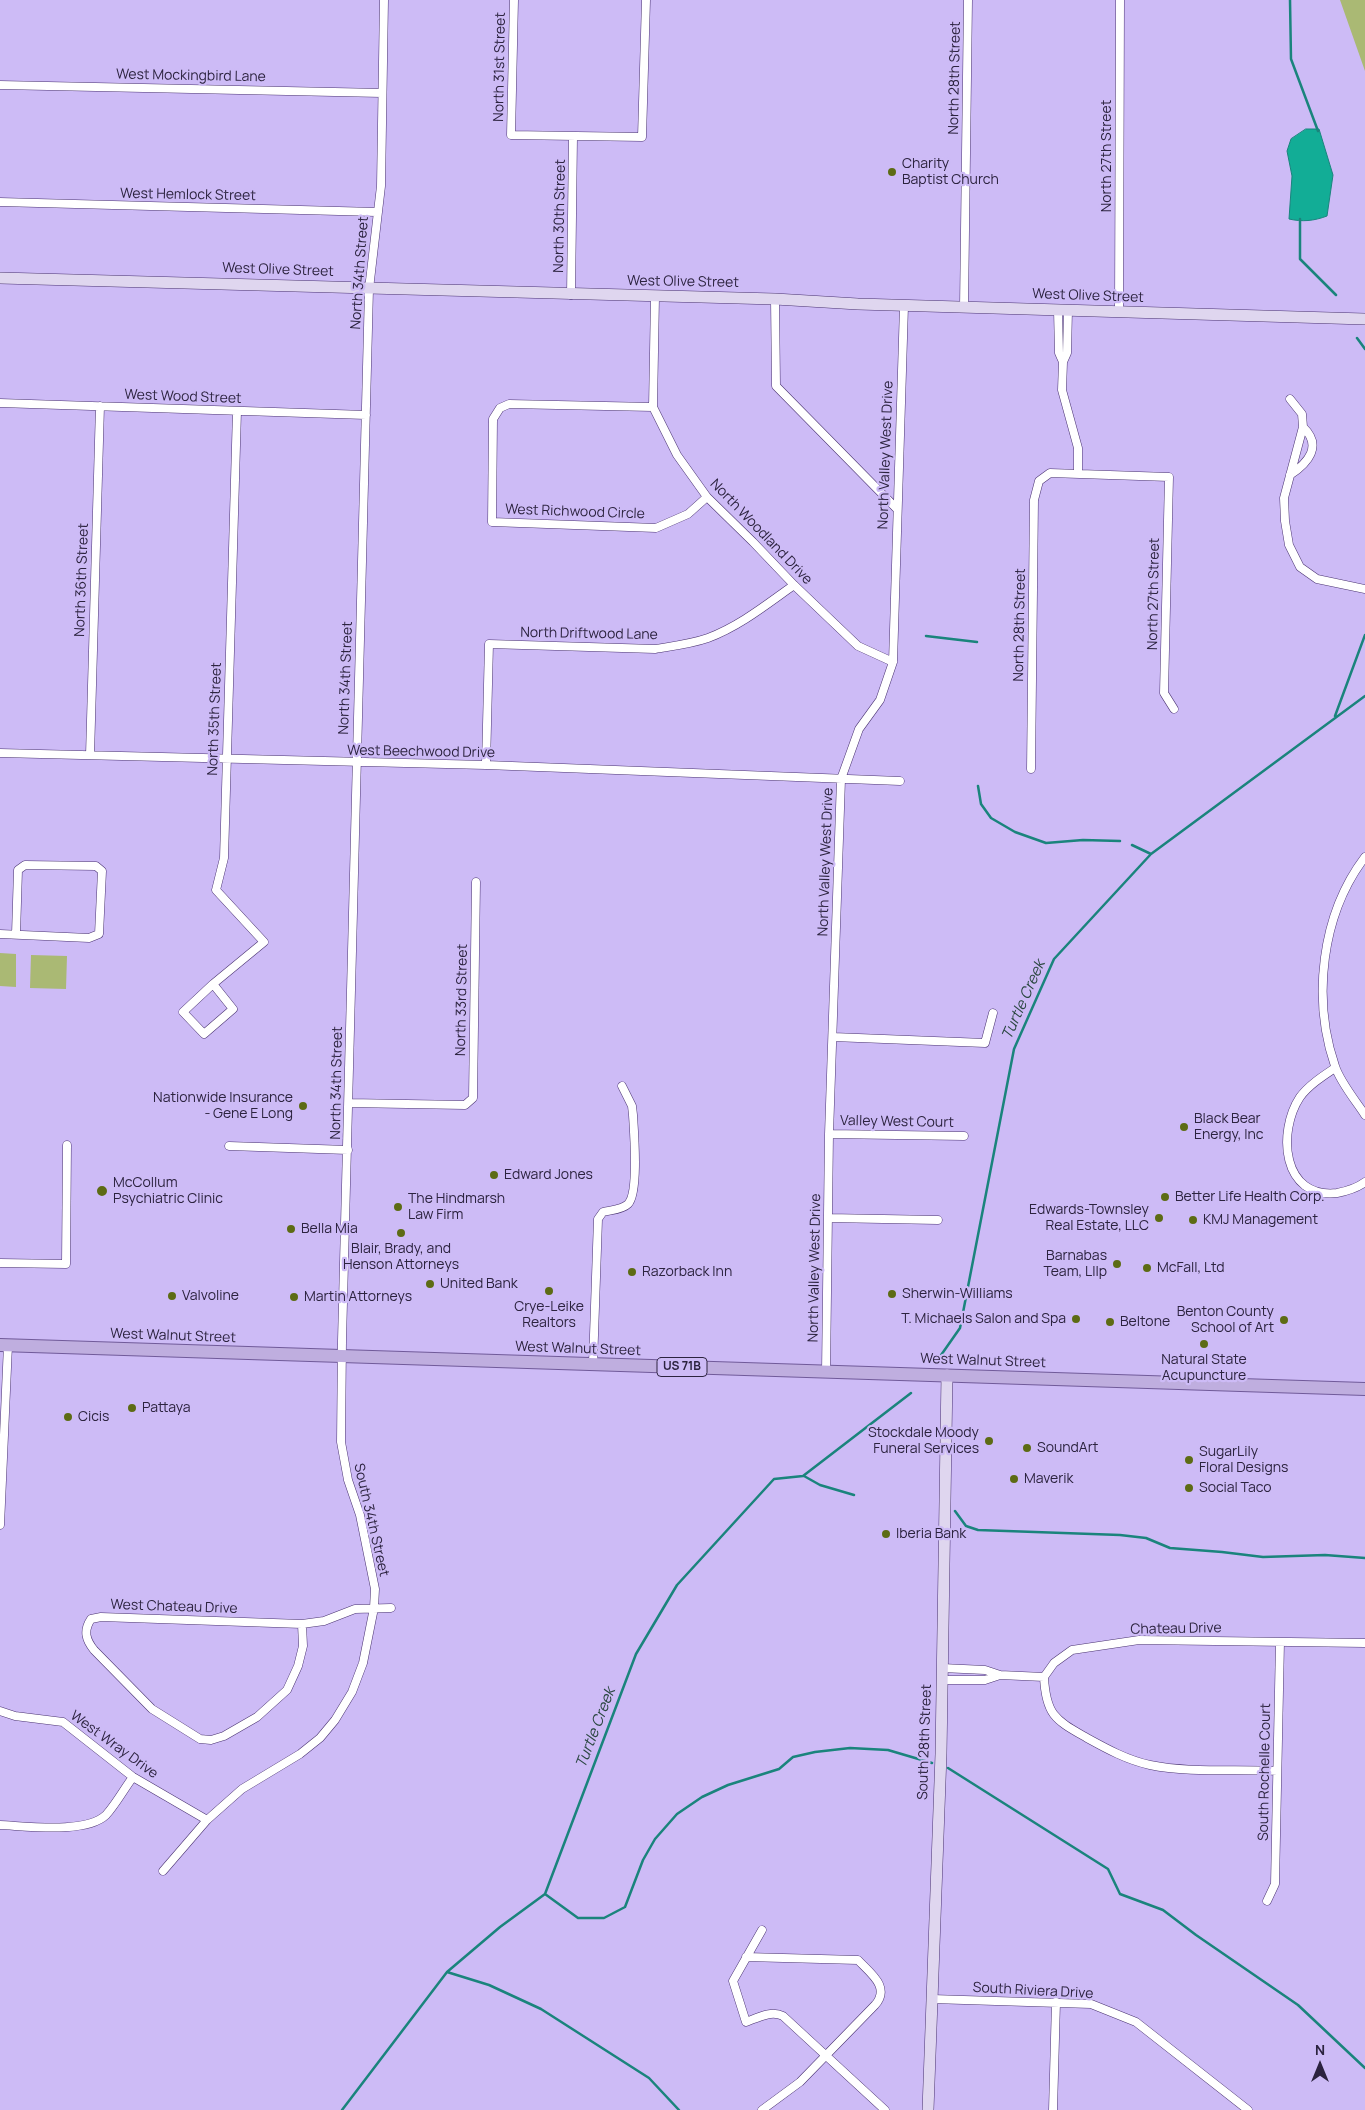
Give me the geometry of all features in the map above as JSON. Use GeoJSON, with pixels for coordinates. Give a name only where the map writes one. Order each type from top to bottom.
{"type":"FeatureCollection","features":[{"type":"Feature","properties":{"kind":"main road","name":"West Olive Street"},"geometry":{"type":"LineString","coordinates":[[0,278],[571,295],[775,299],[904,306],[1365,319]]}},
{"type":"Feature","properties":{"kind":"main road","name":"West Walnut Street"},"geometry":{"type":"LineString","coordinates":[[4,1345],[1365,1389]]}},
{"type":"Feature","properties":{"kind":"main road","name":"South 28th Street"},"geometry":{"type":"LineString","coordinates":[[928,2110],[942,1674],[948,1375]]}},
{"type":"Feature","properties":{"kind":"street","name":"North 34th Street"},"geometry":{"type":"LineString","coordinates":[[342,1357],[369,289],[376,212],[381,186],[384,0]]}},
{"type":"Feature","properties":{"kind":"street","name":"North 31st Street"},"geometry":{"type":"LineString","coordinates":[[514,0],[511,135],[573,137]]}},
{"type":"Feature","properties":{"kind":"street"},"geometry":{"type":"LineString","coordinates":[[573,137],[642,137],[646,0]]}},
{"type":"Feature","properties":{"kind":"street","name":"North 28th Street"},"geometry":{"type":"LineString","coordinates":[[964,307],[968,0]]}},
{"type":"Feature","properties":{"kind":"street","name":"North 27th Street"},"geometry":{"type":"LineString","coordinates":[[1118,312],[1120,0]]}},
{"type":"Feature","properties":{"kind":"street","name":"West Mockingbird Lane"},"geometry":{"type":"LineString","coordinates":[[0,85],[382,93]]}},
{"type":"Feature","properties":{"kind":"street","name":"North 30th Street"},"geometry":{"type":"LineString","coordinates":[[571,295],[573,137]]}},
{"type":"Feature","properties":{"kind":"street","name":"West Hemlock Street"},"geometry":{"type":"LineString","coordinates":[[0,202],[376,212]]}},
{"type":"Feature","properties":{"kind":"street","name":"North Woodland Drive"},"geometry":{"type":"LineString","coordinates":[[654,297],[653,407],[677,454],[707,497],[794,585],[858,646],[893,662]]}},
{"type":"Feature","properties":{"kind":"street"},"geometry":{"type":"LineString","coordinates":[[775,299],[776,386],[896,508]]}},
{"type":"Feature","properties":{"kind":"street","name":"North Valley West Drive"},"geometry":{"type":"LineString","coordinates":[[826,1372],[830,1134],[841,779],[859,729],[880,700],[893,662],[896,508],[904,306]]}},
{"type":"Feature","properties":{"kind":"street"},"geometry":{"type":"LineString","coordinates":[[1063,310],[1059,352],[1063,362],[1062,390],[1078,448],[1078,473]]}},
{"type":"Feature","properties":{"kind":"street"},"geometry":{"type":"LineString","coordinates":[[1290,399],[1302,414],[1303,427],[1284,498],[1289,545],[1300,566],[1317,579],[1363,589]]}},
{"type":"Feature","properties":{"kind":"street","name":"West Wood Street"},"geometry":{"type":"LineString","coordinates":[[0,402],[366,415]]}},
{"type":"Feature","properties":{"kind":"street","name":"West Richwood Circle"},"geometry":{"type":"LineString","coordinates":[[653,407],[509,404],[500,408],[493,419],[492,522],[656,528],[688,514],[707,497]]}},
{"type":"Feature","properties":{"kind":"street","name":"North 36th Street"},"geometry":{"type":"LineString","coordinates":[[90,755],[100,406]]}},
{"type":"Feature","properties":{"kind":"street","name":"North 35th Street"},"geometry":{"type":"LineString","coordinates":[[213,984],[233,1009],[204,1034],[183,1012],[213,984],[264,942],[216,890],[224,858],[237,411]]}},
{"type":"Feature","properties":{"kind":"street"},"geometry":{"type":"LineString","coordinates":[[1290,474],[1301,468],[1309,459],[1312,450],[1310,433],[1303,427]]}},
{"type":"Feature","properties":{"kind":"street","name":"North 28th Street"},"geometry":{"type":"LineString","coordinates":[[1031,769],[1034,500],[1039,481],[1050,473],[1078,473]]}},
{"type":"Feature","properties":{"kind":"street","name":"North 27th Street"},"geometry":{"type":"LineString","coordinates":[[1078,473],[1169,478],[1164,693],[1174,709]]}},
{"type":"Feature","properties":{"kind":"street","name":"North Driftwood Lane"},"geometry":{"type":"LineString","coordinates":[[486,765],[489,644],[655,648],[680,645],[709,638],[748,618],[794,585]]}},
{"type":"Feature","properties":{"kind":"street","name":"West Beechwood Drive"},"geometry":{"type":"LineString","coordinates":[[0,753],[486,765],[900,781]]}},
{"type":"Feature","properties":{"kind":"street"},"geometry":{"type":"LineString","coordinates":[[1365,857],[1348,885],[1328,940],[1324,972],[1324,1005],[1336,1068],[1365,1115]]}},
{"type":"Feature","properties":{"kind":"street"},"geometry":{"type":"LineString","coordinates":[[0,934],[89,938],[99,934],[102,871],[96,866],[24,865],[18,870],[16,934]]}},
{"type":"Feature","properties":{"kind":"street","name":"North 33rd Street"},"geometry":{"type":"LineString","coordinates":[[349,1102],[465,1105],[473,1098],[476,882]]}},
{"type":"Feature","properties":{"kind":"street"},"geometry":{"type":"LineString","coordinates":[[833,1038],[985,1043],[993,1013]]}},
{"type":"Feature","properties":{"kind":"street"},"geometry":{"type":"LineString","coordinates":[[1336,1068],[1316,1081],[1301,1096],[1291,1114],[1287,1150],[1290,1166],[1298,1179],[1313,1191],[1329,1194],[1346,1192],[1365,1182]]}},
{"type":"Feature","properties":{"kind":"street"},"geometry":{"type":"LineString","coordinates":[[593,1364],[598,1219],[602,1212],[629,1204],[634,1184],[633,1115],[629,1100],[622,1086]]}},
{"type":"Feature","properties":{"kind":"street","name":"Valley West Court"},"geometry":{"type":"LineString","coordinates":[[830,1134],[964,1136]]}},
{"type":"Feature","properties":{"kind":"street"},"geometry":{"type":"LineString","coordinates":[[0,1263],[66,1264],[67,1145]]}},
{"type":"Feature","properties":{"kind":"street"},"geometry":{"type":"LineString","coordinates":[[229,1146],[348,1150]]}},
{"type":"Feature","properties":{"kind":"street"},"geometry":{"type":"LineString","coordinates":[[828,1218],[938,1220]]}},
{"type":"Feature","properties":{"kind":"street"},"geometry":{"type":"LineString","coordinates":[[0,1525],[4,1345]]}},
{"type":"Feature","properties":{"kind":"street","name":"South 34th Street"},"geometry":{"type":"LineString","coordinates":[[163,1871],[207,1820],[242,1789],[314,1744],[335,1720],[352,1692],[363,1663],[374,1608],[375,1590],[360,1515],[348,1480],[341,1442],[342,1357]]}},
{"type":"Feature","properties":{"kind":"street","name":"West Chateau Drive"},"geometry":{"type":"LineString","coordinates":[[302,1624],[303,1646],[298,1666],[286,1690],[258,1717],[224,1736],[211,1740],[200,1739],[152,1709],[94,1650],[88,1642],[85,1630],[91,1620],[101,1617],[302,1624],[324,1621],[355,1609],[391,1608]]}},
{"type":"Feature","properties":{"kind":"street","name":"Chateau Drive"},"geometry":{"type":"LineString","coordinates":[[1044,1678],[1054,1663],[1072,1650],[1110,1644],[1172,1640],[1365,1643]]}},
{"type":"Feature","properties":{"kind":"street","name":"South Rochelle Court"},"geometry":{"type":"LineString","coordinates":[[1267,1901],[1275,1884],[1280,1642]]}},
{"type":"Feature","properties":{"kind":"street"},"geometry":{"type":"LineString","coordinates":[[942,1674],[985,1670],[1000,1675],[1044,1678],[1045,1694],[1054,1716],[1063,1725],[1116,1754],[1150,1764],[1166,1767],[1276,1771]]}},
{"type":"Feature","properties":{"kind":"street"},"geometry":{"type":"LineString","coordinates":[[942,1674],[985,1680],[1000,1675]]}},
{"type":"Feature","properties":{"kind":"street","name":"West Wray Drive"},"geometry":{"type":"LineString","coordinates":[[0,1711],[14,1716],[63,1722],[133,1777],[207,1820]]}},
{"type":"Feature","properties":{"kind":"street"},"geometry":{"type":"LineString","coordinates":[[0,1825],[60,1827],[88,1824],[105,1816],[133,1777]]}},
{"type":"Feature","properties":{"kind":"street"},"geometry":{"type":"LineString","coordinates":[[762,1930],[733,1981],[746,2022],[768,2014],[780,2014],[885,2110]]}},
{"type":"Feature","properties":{"kind":"street"},"geometry":{"type":"LineString","coordinates":[[746,1957],[858,1960],[879,1983],[882,1990],[880,1999],[826,2056],[800,2082],[762,2108],[762,2110]]}},
{"type":"Feature","properties":{"kind":"street","name":"South Riviera Drive"},"geometry":{"type":"LineString","coordinates":[[932,1999],[1090,2004],[1136,2022],[1248,2110]]}},
{"type":"Feature","properties":{"kind":"street"},"geometry":{"type":"LineString","coordinates":[[1053,2110],[1056,2002]]}},
{"type":"Feature","properties":{"kind":"shaded area"},"geometry":{"type":"Polygon","coordinates":[[[1340,0],[1365,0],[1365,71],[1340,0]]]}},
{"type":"Feature","properties":{"kind":"shaded area"},"geometry":{"type":"Polygon","coordinates":[[[1306,129],[1319,129],[1333,175],[1327,216],[1303,221],[1289,219],[1292,176],[1287,151],[1291,139],[1306,129]]]}},
{"type":"Feature","properties":{"kind":"shaded area"},"geometry":{"type":"Polygon","coordinates":[[[0,953],[16,954],[16,987],[0,986],[0,953]]]}},
{"type":"Feature","properties":{"kind":"shaded area"},"geometry":{"type":"Polygon","coordinates":[[[31,955],[67,956],[66,989],[30,988],[31,955]]]}},
{"type":"Feature","properties":{"kind":"waterway"},"geometry":{"type":"LineString","coordinates":[[1290,0],[1291,59],[1318,131]]}},
{"type":"Feature","properties":{"kind":"waterway"},"geometry":{"type":"LineString","coordinates":[[1300,219],[1300,259],[1336,295]]}},
{"type":"Feature","properties":{"kind":"waterway"},"geometry":{"type":"LineString","coordinates":[[1357,338],[1365,349]]}},
{"type":"Feature","properties":{"kind":"waterway"},"geometry":{"type":"LineString","coordinates":[[1335,716],[1365,635]]}},
{"type":"Feature","properties":{"kind":"waterway"},"geometry":{"type":"LineString","coordinates":[[926,636],[977,642]]}},
{"type":"Feature","properties":{"kind":"waterway","name":"Turtle Creek"},"geometry":{"type":"LineString","coordinates":[[939,1358],[960,1328],[1014,1049],[1054,959],[1151,854],[1365,696]]}},
{"type":"Feature","properties":{"kind":"waterway"},"geometry":{"type":"LineString","coordinates":[[978,786],[981,804],[991,818],[1015,832],[1046,843],[1083,840],[1120,841]]}},
{"type":"Feature","properties":{"kind":"waterway"},"geometry":{"type":"LineString","coordinates":[[1132,845],[1151,854]]}},
{"type":"Feature","properties":{"kind":"waterway","name":"Turtle Creek"},"geometry":{"type":"LineString","coordinates":[[342,2110],[447,1972],[500,1927],[545,1894],[636,1654],[677,1585],[774,1479],[803,1476],[911,1393]]}},
{"type":"Feature","properties":{"kind":"waterway"},"geometry":{"type":"LineString","coordinates":[[804,1476],[820,1485],[854,1495]]}},
{"type":"Feature","properties":{"kind":"waterway"},"geometry":{"type":"LineString","coordinates":[[955,1511],[966,1526],[978,1530],[1120,1535],[1146,1538],[1170,1548],[1263,1557],[1325,1555],[1365,1558]]}},
{"type":"Feature","properties":{"kind":"waterway"},"geometry":{"type":"LineString","coordinates":[[545,1894],[578,1918],[604,1918],[625,1907],[643,1860],[655,1839],[677,1814],[702,1797],[728,1785],[779,1769],[793,1757],[815,1752],[850,1748],[888,1750],[932,1763]]}},
{"type":"Feature","properties":{"kind":"waterway"},"geometry":{"type":"LineString","coordinates":[[948,1768],[1108,1869],[1120,1894],[1163,1910],[1298,2005],[1365,2068]]}},
{"type":"Feature","properties":{"kind":"waterway"},"geometry":{"type":"LineString","coordinates":[[447,1972],[489,1985],[541,2009],[649,2078],[679,2110]]}},
{"type":"Feature","properties":{"kind":"place","name":"Charity Baptist Church"},"geometry":{"type":"Point","coordinates":[892,172]}},
{"type":"Feature","properties":{"kind":"place","name":"Nationwide Insurance - Gene E Long"},"geometry":{"type":"Point","coordinates":[303,1106]}},
{"type":"Feature","properties":{"kind":"place","name":"Black Bear Energy, Inc"},"geometry":{"type":"Point","coordinates":[1184,1127]}},
{"type":"Feature","properties":{"kind":"place","name":"Edward Jones"},"geometry":{"type":"Point","coordinates":[494,1175]}},
{"type":"Feature","properties":{"kind":"place","name":"McCollum Psychiatric Clinic"},"geometry":{"type":"Point","coordinates":[102,1191]}},
{"type":"Feature","properties":{"kind":"place","name":"Better Life Health Corp."},"geometry":{"type":"Point","coordinates":[1165,1197]}},
{"type":"Feature","properties":{"kind":"place","name":"The Hindmarsh Law Firm"},"geometry":{"type":"Point","coordinates":[398,1207]}},
{"type":"Feature","properties":{"kind":"place","name":"Edwards-Townsley Real Estate, LLC"},"geometry":{"type":"Point","coordinates":[1159,1218]}},
{"type":"Feature","properties":{"kind":"place","name":"KMJ Management"},"geometry":{"type":"Point","coordinates":[1193,1220]}},
{"type":"Feature","properties":{"kind":"place","name":"Bella Mia"},"geometry":{"type":"Point","coordinates":[291,1229]}},
{"type":"Feature","properties":{"kind":"place","name":"Blair, Brady, and Henson Attorneys"},"geometry":{"type":"Point","coordinates":[401,1233]}},
{"type":"Feature","properties":{"kind":"place","name":"Barnabas Team, Lllp"},"geometry":{"type":"Point","coordinates":[1117,1264]}},
{"type":"Feature","properties":{"kind":"place","name":"McFall, Ltd"},"geometry":{"type":"Point","coordinates":[1147,1268]}},
{"type":"Feature","properties":{"kind":"place","name":"Razorback Inn"},"geometry":{"type":"Point","coordinates":[632,1272]}},
{"type":"Feature","properties":{"kind":"place","name":"United Bank"},"geometry":{"type":"Point","coordinates":[430,1284]}},
{"type":"Feature","properties":{"kind":"place","name":"Crye-Leike Realtors"},"geometry":{"type":"Point","coordinates":[549,1291]}},
{"type":"Feature","properties":{"kind":"place","name":"Sherwin-Williams"},"geometry":{"type":"Point","coordinates":[892,1294]}},
{"type":"Feature","properties":{"kind":"place","name":"Valvoline"},"geometry":{"type":"Point","coordinates":[172,1296]}},
{"type":"Feature","properties":{"kind":"place","name":"Martin Attorneys"},"geometry":{"type":"Point","coordinates":[294,1297]}},
{"type":"Feature","properties":{"kind":"place","name":"T. Michaels Salon and Spa"},"geometry":{"type":"Point","coordinates":[1076,1319]}},
{"type":"Feature","properties":{"kind":"place","name":"Benton County School of Art"},"geometry":{"type":"Point","coordinates":[1284,1320]}},
{"type":"Feature","properties":{"kind":"place","name":"Beltone"},"geometry":{"type":"Point","coordinates":[1110,1322]}},
{"type":"Feature","properties":{"kind":"place","name":"Natural State Acupuncture"},"geometry":{"type":"Point","coordinates":[1204,1344]}},
{"type":"Feature","properties":{"kind":"place","name":"Pattaya"},"geometry":{"type":"Point","coordinates":[132,1408]}},
{"type":"Feature","properties":{"kind":"place","name":"Cicis"},"geometry":{"type":"Point","coordinates":[68,1417]}},
{"type":"Feature","properties":{"kind":"place","name":"Stockdale Moody Funeral Services"},"geometry":{"type":"Point","coordinates":[989,1441]}},
{"type":"Feature","properties":{"kind":"place","name":"SoundArt"},"geometry":{"type":"Point","coordinates":[1027,1448]}},
{"type":"Feature","properties":{"kind":"place","name":"SugarLily Floral Designs"},"geometry":{"type":"Point","coordinates":[1189,1460]}},
{"type":"Feature","properties":{"kind":"place","name":"Maverik"},"geometry":{"type":"Point","coordinates":[1014,1479]}},
{"type":"Feature","properties":{"kind":"place","name":"Social Taco"},"geometry":{"type":"Point","coordinates":[1189,1488]}},
{"type":"Feature","properties":{"kind":"place","name":"Iberia Bank"},"geometry":{"type":"Point","coordinates":[886,1534]}}]}
